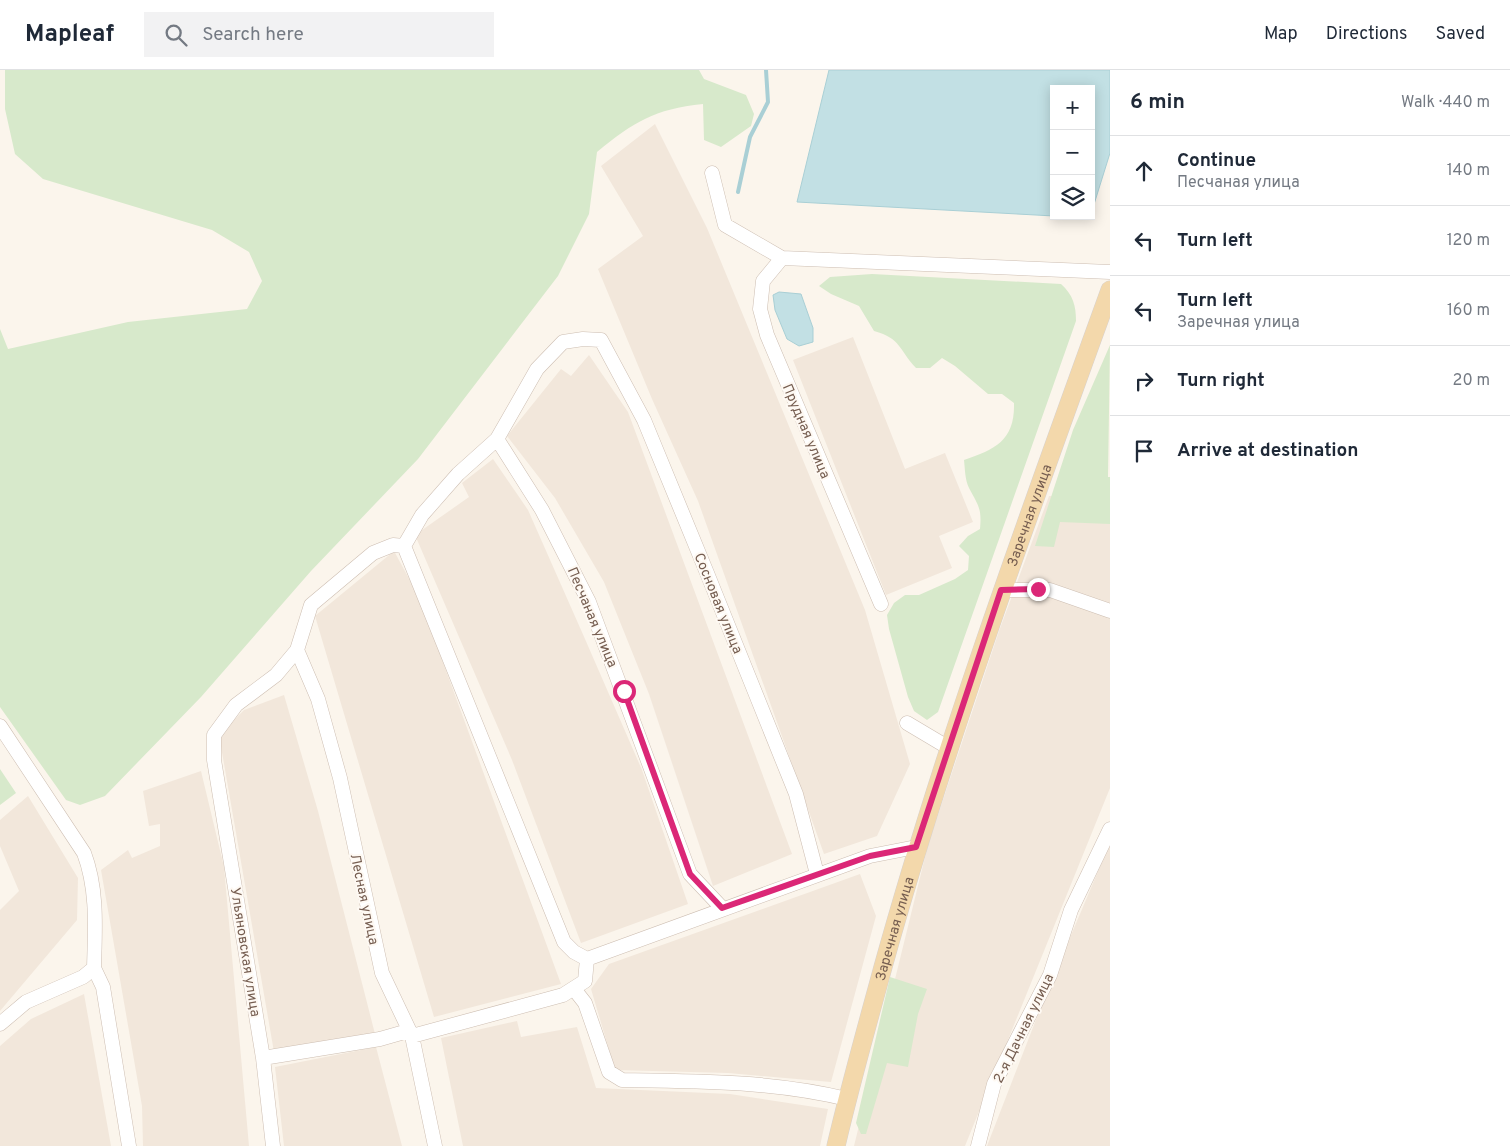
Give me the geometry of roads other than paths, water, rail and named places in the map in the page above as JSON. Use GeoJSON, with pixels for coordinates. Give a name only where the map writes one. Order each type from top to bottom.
{"type":"FeatureCollection","features":[{"type":"Feature","properties":{"kind":"main road","name":"Заречная улица"},"geometry":{"type":"LineString","coordinates":[[836,1146],[847,1099],[916,847],[1001,590],[1110,290]]}},
{"type":"Feature","properties":{"kind":"street"},"geometry":{"type":"LineString","coordinates":[[712,174],[725,226],[782,258],[1110,272]]}},
{"type":"Feature","properties":{"kind":"street","name":"Прудная улица"},"geometry":{"type":"LineString","coordinates":[[782,258],[764,281],[760,309],[767,335],[881,604]]}},
{"type":"Feature","properties":{"kind":"street","name":"Сосновая улица"},"geometry":{"type":"LineString","coordinates":[[497,440],[537,369],[563,342],[584,339],[601,340],[644,420],[708,573],[796,794],[817,874]]}},
{"type":"Feature","properties":{"kind":"street"},"geometry":{"type":"LineString","coordinates":[[404,546],[422,515],[458,474],[497,440]]}},
{"type":"Feature","properties":{"kind":"street","name":"Песчаная улица"},"geometry":{"type":"LineString","coordinates":[[497,440],[542,510],[589,602],[690,874],[722,908]]}},
{"type":"Feature","properties":{"kind":"street"},"geometry":{"type":"LineString","coordinates":[[297,650],[311,606],[373,553],[394,545],[404,546]]}},
{"type":"Feature","properties":{"kind":"street"},"geometry":{"type":"LineString","coordinates":[[404,546],[564,942],[574,952],[587,959],[817,874],[870,856],[916,847]]}},
{"type":"Feature","properties":{"kind":"street"},"geometry":{"type":"LineString","coordinates":[[1001,590],[1050,590],[1110,611]]}},
{"type":"Feature","properties":{"kind":"street","name":"Ульяновская улица"},"geometry":{"type":"LineString","coordinates":[[273,1146],[263,1058],[214,760],[214,735],[236,705],[276,674],[297,650]]}},
{"type":"Feature","properties":{"kind":"street","name":"Лесная улица"},"geometry":{"type":"LineString","coordinates":[[297,650],[318,699],[340,778],[382,973],[410,1034],[435,1146]]}},
{"type":"Feature","properties":{"kind":"street"},"geometry":{"type":"LineString","coordinates":[[907,723],[949,748]]}},
{"type":"Feature","properties":{"kind":"street"},"geometry":{"type":"LineString","coordinates":[[0,726],[84,853],[92,873],[95,916],[94,968],[103,987],[129,1146]]}},
{"type":"Feature","properties":{"kind":"street","name":"2-я Дачная улица"},"geometry":{"type":"LineString","coordinates":[[978,1146],[994,1084],[1050,975],[1072,910],[1110,829]]}},
{"type":"Feature","properties":{"kind":"street"},"geometry":{"type":"LineString","coordinates":[[263,1058],[410,1034],[563,995],[585,981],[587,959]]}},
{"type":"Feature","properties":{"kind":"street"},"geometry":{"type":"LineString","coordinates":[[0,1024],[26,1002],[83,977],[94,968]]}},
{"type":"Feature","properties":{"kind":"street"},"geometry":{"type":"LineString","coordinates":[[574,989],[585,1004],[609,1072],[622,1080],[712,1082],[813,1091],[847,1099]]}},
{"type":"Feature","properties":{"kind":"water"},"geometry":{"type":"Polygon","coordinates":[[[829,70],[1110,70],[1110,153],[1095,201],[1095,85],[1050,85],[1050,216],[797,202],[829,70]]]}},
{"type":"Feature","properties":{"kind":"water"},"geometry":{"type":"Polygon","coordinates":[[[779,292],[801,294],[813,328],[813,342],[799,346],[787,339],[775,310],[773,295],[779,292]]]}},
{"type":"Feature","properties":{"kind":"waterway"},"geometry":{"type":"LineString","coordinates":[[738,192],[750,137],[768,102],[766,70]]}}]}
